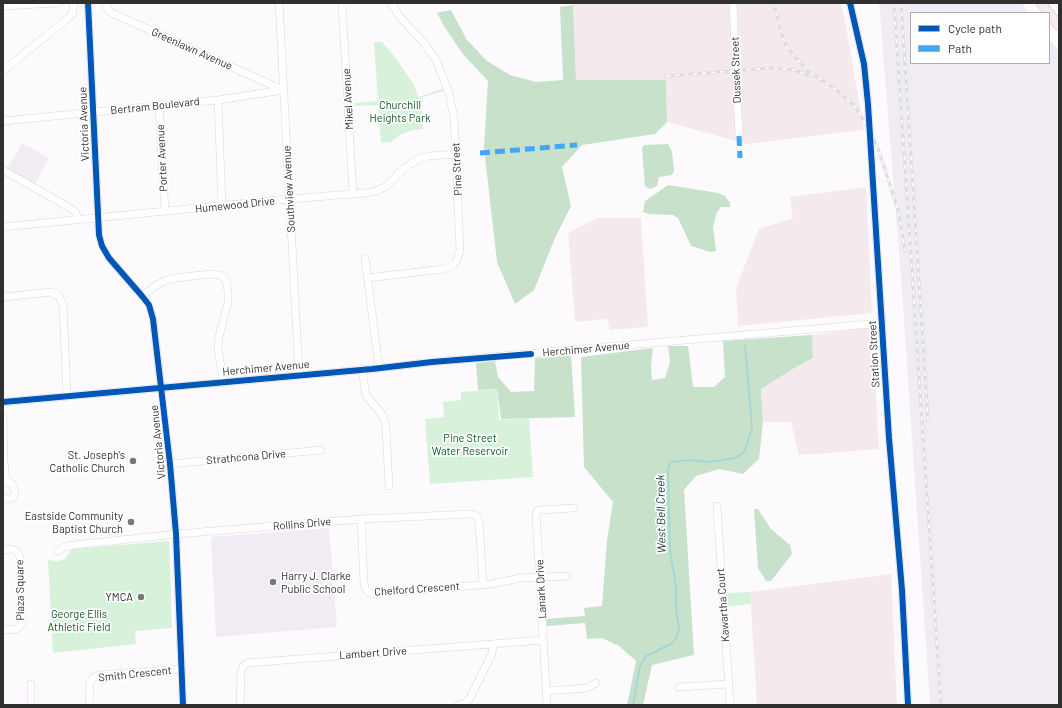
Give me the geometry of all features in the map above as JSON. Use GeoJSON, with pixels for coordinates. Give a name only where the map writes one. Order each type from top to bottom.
{"type":"FeatureCollection","features":[{"type":"Feature","properties":{"kind":"main road"},"geometry":{"type":"LineString","coordinates":[[1041,3],[1048,12]]}},
{"type":"Feature","properties":{"kind":"main road"},"geometry":{"type":"LineString","coordinates":[[1050,14],[1059,26]]}},
{"type":"Feature","properties":{"kind":"street"},"geometry":{"type":"LineString","coordinates":[[3,6],[57,3]]}},
{"type":"Feature","properties":{"kind":"street"},"geometry":{"type":"LineString","coordinates":[[3,72],[72,15],[74,3]]}},
{"type":"Feature","properties":{"kind":"street","name":"Victoria Avenue"},"geometry":{"type":"LineString","coordinates":[[88,3],[100,242],[109,258],[149,306],[153,319],[162,388],[176,534],[183,705]]}},
{"type":"Feature","properties":{"kind":"street","name":"Greenlawn Avenue"},"geometry":{"type":"LineString","coordinates":[[106,3],[107,8],[112,13],[283,90]]}},
{"type":"Feature","properties":{"kind":"street","name":"Southview Avenue"},"geometry":{"type":"LineString","coordinates":[[279,3],[299,375]]}},
{"type":"Feature","properties":{"kind":"street","name":"Mikel Avenue"},"geometry":{"type":"LineString","coordinates":[[342,3],[353,194]]}},
{"type":"Feature","properties":{"kind":"street","name":"Pine Street"},"geometry":{"type":"LineString","coordinates":[[368,278],[444,269],[449,267],[457,260],[461,244],[452,105],[447,87],[441,70],[430,51],[400,17],[391,3]]}},
{"type":"Feature","properties":{"kind":"street","name":"Dussek Street"},"geometry":{"type":"LineString","coordinates":[[733,3],[739,136]]}},
{"type":"Feature","properties":{"kind":"street","name":"Station Street"},"geometry":{"type":"LineString","coordinates":[[850,3],[864,64],[868,104],[889,438],[902,590],[908,705]]}},
{"type":"Feature","properties":{"kind":"street","name":"Bertram Boulevard"},"geometry":{"type":"LineString","coordinates":[[3,121],[218,100],[283,90]]}},
{"type":"Feature","properties":{"kind":"street"},"geometry":{"type":"LineString","coordinates":[[218,100],[222,206]]}},
{"type":"Feature","properties":{"kind":"street","name":"Porter Avenue"},"geometry":{"type":"LineString","coordinates":[[159,105],[164,211]]}},
{"type":"Feature","properties":{"kind":"street","name":"Humewood Drive"},"geometry":{"type":"LineString","coordinates":[[3,228],[164,211],[371,192],[384,187],[408,165],[418,159],[429,156],[456,154]]}},
{"type":"Feature","properties":{"kind":"street"},"geometry":{"type":"LineString","coordinates":[[3,170],[72,209],[76,213],[78,220]]}},
{"type":"Feature","properties":{"kind":"street"},"geometry":{"type":"LineString","coordinates":[[365,258],[379,368]]}},
{"type":"Feature","properties":{"kind":"street"},"geometry":{"type":"LineString","coordinates":[[142,296],[164,281],[175,278],[210,274],[220,275],[226,280],[228,302],[219,337],[218,349],[224,382]]}},
{"type":"Feature","properties":{"kind":"street"},"geometry":{"type":"LineString","coordinates":[[3,297],[51,292],[59,296],[63,305],[67,396]]}},
{"type":"Feature","properties":{"kind":"street","name":"Herchimer Avenue"},"geometry":{"type":"LineString","coordinates":[[3,402],[362,370],[432,362],[882,323]]}},
{"type":"Feature","properties":{"kind":"street"},"geometry":{"type":"LineString","coordinates":[[362,370],[366,396],[381,412],[384,419],[386,428],[389,486]]}},
{"type":"Feature","properties":{"kind":"street"},"geometry":{"type":"LineString","coordinates":[[3,417],[4,481],[12,484],[15,490],[12,498],[3,499]]}},
{"type":"Feature","properties":{"kind":"street","name":"Strathcona Drive"},"geometry":{"type":"LineString","coordinates":[[170,464],[321,450]]}},
{"type":"Feature","properties":{"kind":"street","name":"Kawartha Court"},"geometry":{"type":"LineString","coordinates":[[717,506],[730,705]]}},
{"type":"Feature","properties":{"kind":"street","name":"Lanark Drive"},"geometry":{"type":"LineString","coordinates":[[547,705],[536,515],[537,511],[540,510],[574,508]]}},
{"type":"Feature","properties":{"kind":"street","name":"Rollins Drive"},"geometry":{"type":"LineString","coordinates":[[58,551],[64,547],[74,545],[176,534],[361,519],[471,514],[477,516],[479,523],[483,585]]}},
{"type":"Feature","properties":{"kind":"street","name":"Chelford Crescent"},"geometry":{"type":"LineString","coordinates":[[361,519],[364,583],[366,590],[372,594],[483,585],[520,578],[566,576]]}},
{"type":"Feature","properties":{"kind":"street","name":"Plaza Square"},"geometry":{"type":"LineString","coordinates":[[3,550],[17,550],[20,557],[22,624],[17,629],[3,630]]}},
{"type":"Feature","properties":{"kind":"street","name":"Lambert Drive"},"geometry":{"type":"LineString","coordinates":[[240,705],[241,672],[243,666],[247,663],[543,640]]}},
{"type":"Feature","properties":{"kind":"street"},"geometry":{"type":"LineString","coordinates":[[458,705],[464,704],[469,700],[492,654],[493,644]]}},
{"type":"Feature","properties":{"kind":"street","name":"Smith Crescent"},"geometry":{"type":"LineString","coordinates":[[89,705],[90,682],[94,677],[99,675],[181,669]]}},
{"type":"Feature","properties":{"kind":"street"},"geometry":{"type":"LineString","coordinates":[[546,691],[587,688],[596,683]]}},
{"type":"Feature","properties":{"kind":"street"},"geometry":{"type":"LineString","coordinates":[[31,684],[31,705]]}},
{"type":"Feature","properties":{"kind":"street"},"geometry":{"type":"LineString","coordinates":[[680,687],[728,684]]}},
{"type":"Feature","properties":{"kind":"shaded area"},"geometry":{"type":"Polygon","coordinates":[[[573,3],[841,3],[864,130],[747,144],[667,122],[666,80],[576,80],[573,3]]]}},
{"type":"Feature","properties":{"kind":"shaded area"},"geometry":{"type":"Polygon","coordinates":[[[879,3],[1022,3],[1028,12],[910,12],[910,64],[1050,64],[1050,40],[1059,51],[1059,705],[930,705],[902,290],[879,3]]]}},
{"type":"Feature","properties":{"kind":"shaded area"},"geometry":{"type":"Polygon","coordinates":[[[22,143],[49,158],[35,184],[7,169],[22,143]]]}},
{"type":"Feature","properties":{"kind":"shaded area"},"geometry":{"type":"Polygon","coordinates":[[[866,187],[872,313],[738,326],[736,288],[759,229],[793,218],[790,197],[866,187]]]}},
{"type":"Feature","properties":{"kind":"shaded area"},"geometry":{"type":"Polygon","coordinates":[[[597,218],[641,218],[648,327],[610,330],[607,319],[575,322],[568,233],[597,218]]]}},
{"type":"Feature","properties":{"kind":"shaded area"},"geometry":{"type":"Polygon","coordinates":[[[872,327],[879,449],[799,455],[791,422],[763,422],[761,389],[813,358],[812,335],[872,327]]]}},
{"type":"Feature","properties":{"kind":"shaded area","name":"Harry J. Clarke Public School"},"geometry":{"type":"Polygon","coordinates":[[[329,528],[337,627],[216,637],[211,537],[329,528]]]}},
{"type":"Feature","properties":{"kind":"shaded area"},"geometry":{"type":"Polygon","coordinates":[[[891,574],[897,705],[757,705],[750,592],[891,574]]]}},
{"type":"Feature","properties":{"kind":"green space"},"geometry":{"type":"Polygon","coordinates":[[[573,5],[576,80],[666,80],[667,122],[655,134],[582,145],[562,167],[571,206],[555,238],[534,290],[515,304],[497,262],[484,148],[488,81],[462,53],[437,13],[451,10],[467,40],[487,61],[510,75],[536,82],[563,80],[560,7],[573,5]]]}},
{"type":"Feature","properties":{"kind":"green space","name":"Churchill Heights Park"},"geometry":{"type":"Polygon","coordinates":[[[374,42],[382,42],[395,57],[414,85],[418,97],[443,89],[443,91],[418,99],[422,111],[423,129],[412,130],[400,135],[391,142],[381,143],[378,105],[355,106],[354,103],[378,101],[374,42]]]}},
{"type":"Feature","properties":{"kind":"green space"},"geometry":{"type":"Polygon","coordinates":[[[668,144],[672,152],[674,171],[672,175],[659,177],[657,186],[650,189],[645,186],[642,148],[644,145],[668,144]]]}},
{"type":"Feature","properties":{"kind":"green space"},"geometry":{"type":"Polygon","coordinates":[[[668,185],[718,193],[725,196],[730,203],[730,207],[721,207],[717,212],[713,227],[716,251],[710,252],[691,246],[678,218],[673,215],[649,214],[643,212],[645,201],[668,185]]]}},
{"type":"Feature","properties":{"kind":"green space"},"geometry":{"type":"Polygon","coordinates":[[[812,335],[813,358],[761,389],[763,422],[759,459],[743,474],[719,469],[696,476],[684,490],[694,655],[652,665],[643,705],[627,705],[636,661],[619,646],[602,638],[587,639],[585,623],[547,626],[546,619],[585,616],[584,608],[602,606],[607,541],[613,502],[584,467],[581,357],[653,348],[651,366],[652,380],[665,378],[670,362],[668,346],[688,346],[693,387],[714,387],[725,377],[723,341],[812,335]]]}},
{"type":"Feature","properties":{"kind":"green space"},"geometry":{"type":"Polygon","coordinates":[[[571,355],[575,417],[501,419],[497,389],[478,390],[476,363],[495,361],[498,377],[511,392],[534,391],[535,358],[571,355]]]}},
{"type":"Feature","properties":{"kind":"green space","name":"Pine Street Water Reservoir"},"geometry":{"type":"Polygon","coordinates":[[[497,389],[499,420],[529,418],[533,477],[430,484],[425,419],[444,417],[443,402],[461,400],[461,392],[497,389]]]}},
{"type":"Feature","properties":{"kind":"green space"},"geometry":{"type":"Polygon","coordinates":[[[754,509],[758,509],[771,529],[790,545],[792,554],[771,581],[766,581],[758,568],[754,509]]]}},
{"type":"Feature","properties":{"kind":"green space","name":"George Ellis Athletic Field"},"geometry":{"type":"Polygon","coordinates":[[[169,541],[172,628],[135,631],[136,644],[53,653],[48,560],[64,560],[72,549],[169,541]]]}},
{"type":"Feature","properties":{"kind":"green space"},"geometry":{"type":"Polygon","coordinates":[[[725,591],[729,593],[750,592],[751,604],[730,606],[727,609],[725,591]]]}},
{"type":"Feature","properties":{"kind":"waterway","name":"West Bell Creek"},"geometry":{"type":"LineString","coordinates":[[633,705],[640,666],[646,656],[671,644],[676,638],[679,629],[676,608],[676,586],[670,551],[668,470],[670,462],[689,460],[707,462],[735,458],[743,453],[752,428],[745,345]]}},
{"type":"Feature","properties":{"kind":"railway"},"geometry":{"type":"LineString","coordinates":[[773,3],[783,38],[793,55],[808,71],[834,88],[848,100],[856,108],[870,130],[879,151],[899,213],[905,251]]}},
{"type":"Feature","properties":{"kind":"railway"},"geometry":{"type":"LineString","coordinates":[[894,3],[941,705]]}},
{"type":"Feature","properties":{"kind":"railway"},"geometry":{"type":"LineString","coordinates":[[901,3],[928,420]]}},
{"type":"Feature","properties":{"kind":"railway"},"geometry":{"type":"LineString","coordinates":[[666,76],[771,68],[794,70],[811,76]]}},
{"type":"Feature","properties":{"kind":"marked path"},"geometry":{"type":"LineString","coordinates":[[739,136],[740,158]]}},
{"type":"Feature","properties":{"kind":"marked path"},"geometry":{"type":"LineString","coordinates":[[480,153],[577,145]]}},
{"type":"Feature","properties":{"kind":"cycle path"},"geometry":{"type":"LineString","coordinates":[[88,3],[99,235],[102,246],[109,258],[149,305],[153,319],[170,464],[176,534],[183,705]]}},
{"type":"Feature","properties":{"kind":"cycle path"},"geometry":{"type":"LineString","coordinates":[[850,3],[864,64],[868,104],[889,438],[902,590],[908,705]]}},
{"type":"Feature","properties":{"kind":"cycle path"},"geometry":{"type":"LineString","coordinates":[[3,402],[531,354]]}},
{"type":"Feature","properties":{"kind":"place","name":"St. Joseph's Catholic Church"},"geometry":{"type":"Point","coordinates":[133,461]}},
{"type":"Feature","properties":{"kind":"place","name":"Eastside Community Baptist Church"},"geometry":{"type":"Point","coordinates":[131,522]}},
{"type":"Feature","properties":{"kind":"place","name":"Harry J. Clarke Public School"},"geometry":{"type":"Point","coordinates":[273,582]}},
{"type":"Feature","properties":{"kind":"place","name":"YMCA"},"geometry":{"type":"Point","coordinates":[141,597]}}]}
